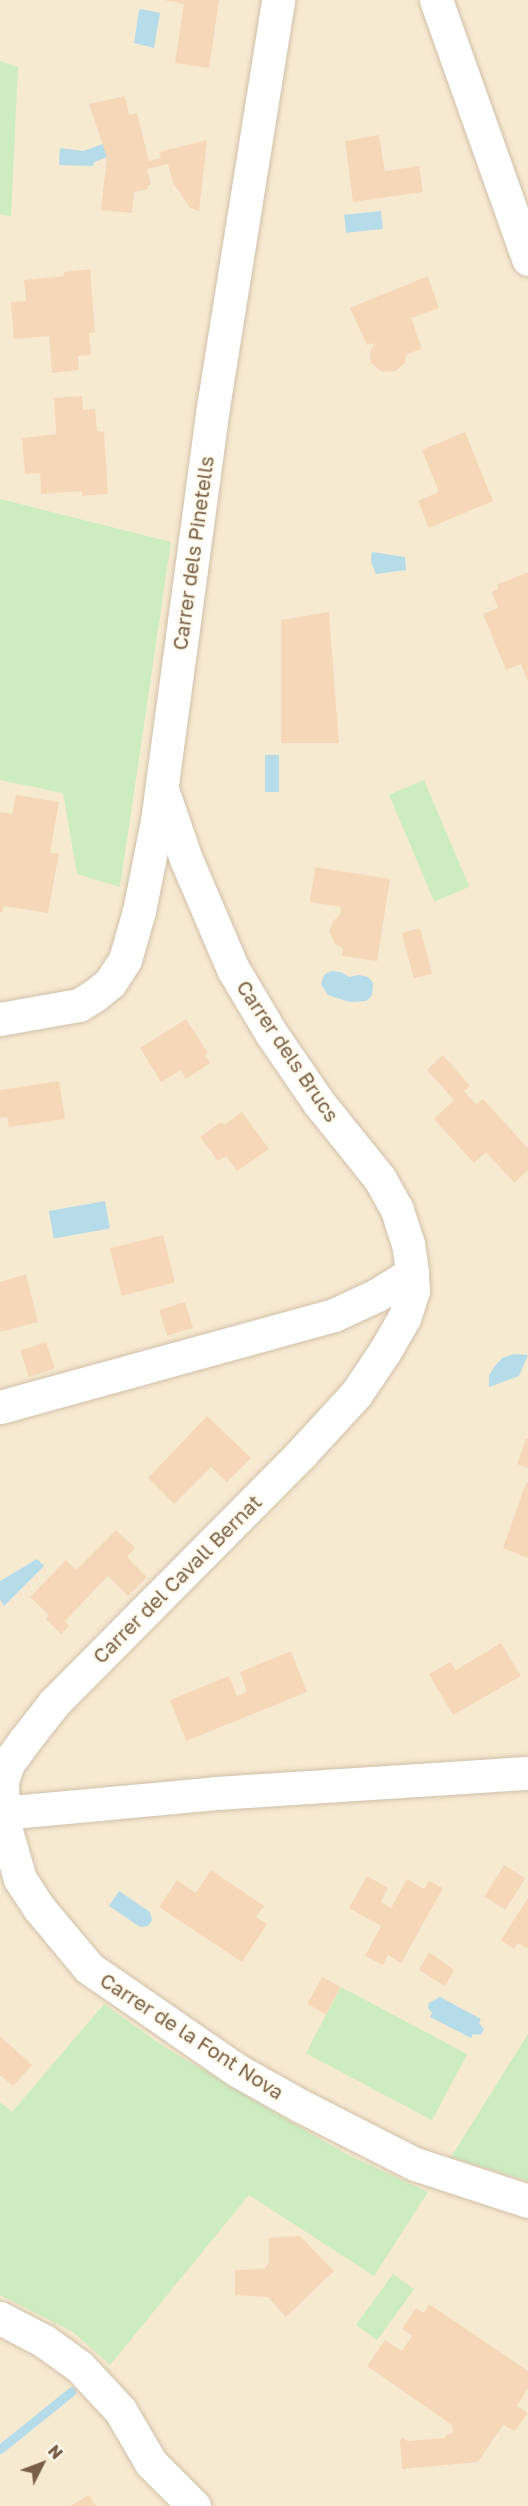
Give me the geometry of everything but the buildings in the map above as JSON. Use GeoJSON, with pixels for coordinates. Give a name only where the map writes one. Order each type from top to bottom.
{"type":"FeatureCollection","features":[{"type":"Feature","properties":{"kind":"street","name":"Carrer dels Pinetells"},"geometry":{"type":"LineString","coordinates":[[0,1019],[79,1005],[110,983],[125,960],[139,911],[162,788],[213,407],[278,0]]}},
{"type":"Feature","properties":{"kind":"street"},"geometry":{"type":"LineString","coordinates":[[436,0],[528,259]]}},
{"type":"Feature","properties":{"kind":"street","name":"Carrer dels Brucs"},"geometry":{"type":"LineString","coordinates":[[162,788],[186,859],[233,969],[271,1033],[319,1103],[380,1179],[397,1210],[408,1243],[412,1273]]}},
{"type":"Feature","properties":{"kind":"street"},"geometry":{"type":"LineString","coordinates":[[0,1407],[334,1315],[377,1295],[412,1273]]}},
{"type":"Feature","properties":{"kind":"street","name":"Carrer del Cavall Bernat"},"geometry":{"type":"LineString","coordinates":[[2,1814],[2,1780],[8,1763],[54,1703],[301,1455],[356,1394],[404,1318],[413,1291],[412,1273]]}},
{"type":"Feature","properties":{"kind":"street"},"geometry":{"type":"LineString","coordinates":[[2,1814],[216,1793],[528,1773]]}},
{"type":"Feature","properties":{"kind":"street","name":"Carrer de la Font Nova"},"geometry":{"type":"LineString","coordinates":[[2,1814],[8,1845],[20,1879],[39,1908],[89,1968],[237,2070],[301,2106],[415,2164],[528,2202]]}},
{"type":"Feature","properties":{"kind":"street"},"geometry":{"type":"LineString","coordinates":[[0,2318],[44,2341],[80,2367],[120,2410],[151,2463],[194,2506]]}},
{"type":"Feature","properties":{"kind":"shaded area"},"geometry":{"type":"Polygon","coordinates":[[[0,0],[528,0],[528,2506],[0,2506],[0,0]]]}},
{"type":"Feature","properties":{"kind":"green space"},"geometry":{"type":"Polygon","coordinates":[[[0,61],[18,67],[11,216],[0,214],[0,61]]]}},
{"type":"Feature","properties":{"kind":"green space"},"geometry":{"type":"Polygon","coordinates":[[[0,499],[171,542],[120,887],[77,874],[63,793],[0,780],[0,499]]]}},
{"type":"Feature","properties":{"kind":"green space"},"geometry":{"type":"Polygon","coordinates":[[[424,780],[469,887],[434,902],[389,795],[424,780]]]}},
{"type":"Feature","properties":{"kind":"green space"},"geometry":{"type":"Polygon","coordinates":[[[341,1987],[467,2054],[432,2120],[306,2053],[341,1987]]]}},
{"type":"Feature","properties":{"kind":"green space"},"geometry":{"type":"Polygon","coordinates":[[[104,2004],[163,2046],[284,2118],[348,2155],[428,2192],[374,2276],[249,2195],[110,2365],[73,2332],[0,2295],[0,2102],[12,2112],[104,2004]]]}},
{"type":"Feature","properties":{"kind":"green space"},"geometry":{"type":"Polygon","coordinates":[[[528,2034],[528,2181],[451,2157],[528,2034]]]}},
{"type":"Feature","properties":{"kind":"green space"},"geometry":{"type":"Polygon","coordinates":[[[393,2274],[414,2289],[377,2340],[356,2325],[393,2274]]]}},
{"type":"Feature","properties":{"kind":"water"},"geometry":{"type":"Polygon","coordinates":[[[141,9],[160,13],[154,48],[134,43],[141,9]]]}},
{"type":"Feature","properties":{"kind":"water"},"geometry":{"type":"Polygon","coordinates":[[[103,144],[107,157],[94,162],[93,166],[59,165],[60,148],[83,151],[103,144]]]}},
{"type":"Feature","properties":{"kind":"water"},"geometry":{"type":"Polygon","coordinates":[[[381,211],[383,229],[346,233],[344,215],[381,211]]]}},
{"type":"Feature","properties":{"kind":"water"},"geometry":{"type":"Polygon","coordinates":[[[372,552],[405,557],[406,570],[376,574],[371,562],[372,552]]]}},
{"type":"Feature","properties":{"kind":"water"},"geometry":{"type":"Polygon","coordinates":[[[265,755],[279,755],[279,792],[265,792],[265,755]]]}},
{"type":"Feature","properties":{"kind":"water"},"geometry":{"type":"Polygon","coordinates":[[[331,971],[341,972],[349,977],[359,975],[368,977],[373,983],[372,996],[366,1001],[350,1002],[328,995],[321,984],[324,975],[331,971]]]}},
{"type":"Feature","properties":{"kind":"water"},"geometry":{"type":"Polygon","coordinates":[[[105,1201],[110,1229],[54,1238],[49,1211],[105,1201]]]}},
{"type":"Feature","properties":{"kind":"water"},"geometry":{"type":"Polygon","coordinates":[[[514,1354],[528,1355],[519,1376],[489,1387],[489,1376],[494,1367],[502,1358],[514,1354]]]}},
{"type":"Feature","properties":{"kind":"water"},"geometry":{"type":"Polygon","coordinates":[[[37,1559],[44,1566],[4,1606],[0,1600],[0,1581],[37,1559]]]}},
{"type":"Feature","properties":{"kind":"water"},"geometry":{"type":"Polygon","coordinates":[[[119,1891],[150,1912],[152,1920],[148,1926],[140,1927],[109,1906],[119,1891]]]}},
{"type":"Feature","properties":{"kind":"water"},"geometry":{"type":"Polygon","coordinates":[[[440,1997],[481,2019],[479,2023],[484,2029],[481,2035],[473,2034],[471,2038],[430,2017],[432,2013],[428,2008],[429,2003],[440,1997]]]}},
{"type":"Feature","properties":{"kind":"waterway"},"geometry":{"type":"LineString","coordinates":[[0,2449],[72,2391]]}}]}
